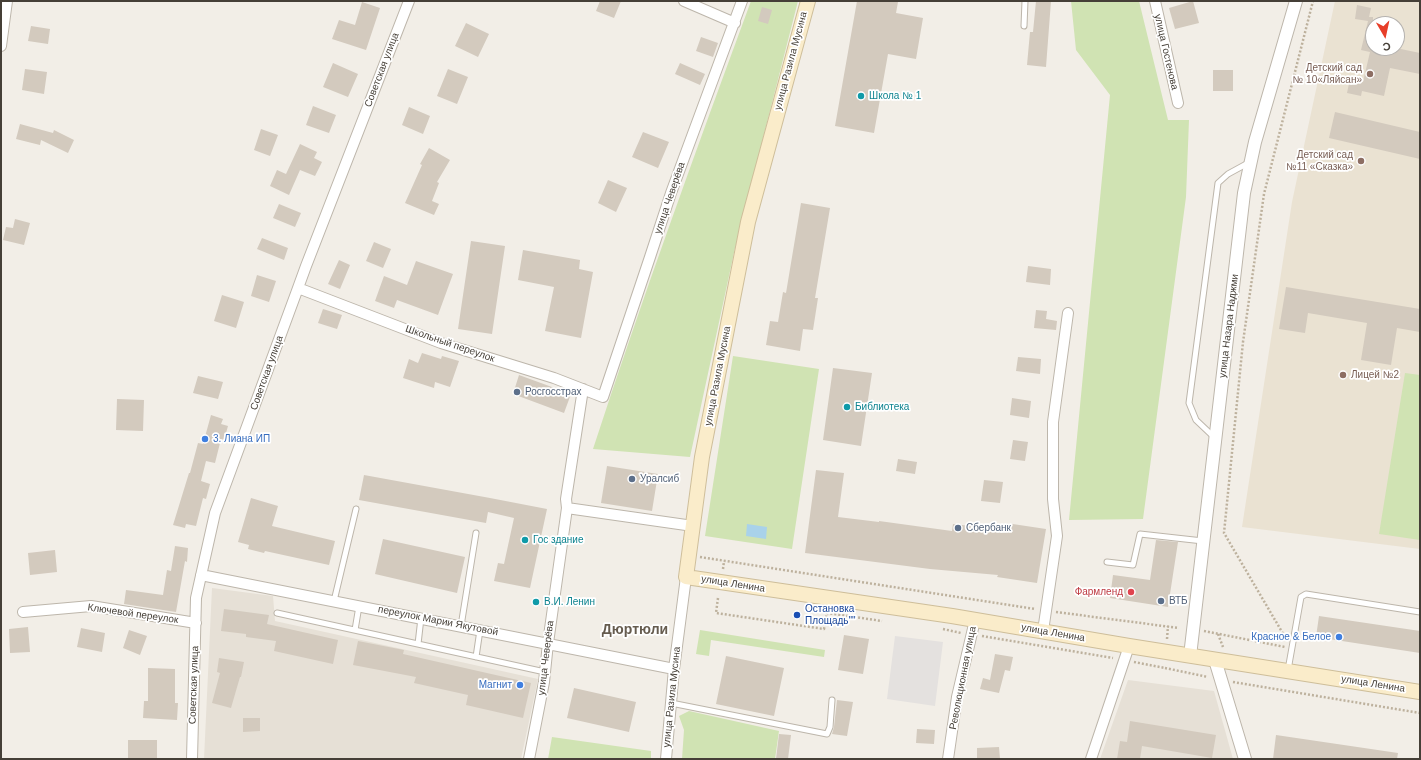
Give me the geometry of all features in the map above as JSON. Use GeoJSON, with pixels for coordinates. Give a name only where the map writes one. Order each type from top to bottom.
{"type":"FeatureCollection","features":[{"type":"Feature","properties":{"kind":"main road","name":"улица Разила Мусина"},"geometry":{"type":"LineString","coordinates":[[686,577],[702,457],[748,222],[808,1]]}},
{"type":"Feature","properties":{"kind":"main road","name":"улица Ленина"},"geometry":{"type":"LineString","coordinates":[[686,577],[975,620],[1420,692]]}},
{"type":"Feature","properties":{"kind":"street"},"geometry":{"type":"LineString","coordinates":[[1,46],[7,1]]}},
{"type":"Feature","properties":{"kind":"street","name":"Советская улица"},"geometry":{"type":"LineString","coordinates":[[192,759],[196,598],[215,512],[306,266],[409,1]]}},
{"type":"Feature","properties":{"kind":"street"},"geometry":{"type":"LineString","coordinates":[[684,1],[735,23]]}},
{"type":"Feature","properties":{"kind":"street","name":"улица Чеверёва"},"geometry":{"type":"LineString","coordinates":[[603,397],[671,193],[742,1]]}},
{"type":"Feature","properties":{"kind":"street","name":"улица Гостенова"},"geometry":{"type":"LineString","coordinates":[[1155,1],[1178,103]]}},
{"type":"Feature","properties":{"kind":"street","name":"улица Назара Наджми"},"geometry":{"type":"LineString","coordinates":[[1190,656],[1244,193],[1255,142],[1296,1]]}},
{"type":"Feature","properties":{"kind":"street","name":"Школьный переулок"},"geometry":{"type":"LineString","coordinates":[[298,288],[440,342],[554,378],[603,397]]}},
{"type":"Feature","properties":{"kind":"street"},"geometry":{"type":"LineString","coordinates":[[1043,631],[1056,536],[1053,498],[1053,422],[1068,313]]}},
{"type":"Feature","properties":{"kind":"street","name":"улица Чеверёва"},"geometry":{"type":"LineString","coordinates":[[529,759],[544,682],[567,508],[566,500],[583,389]]}},
{"type":"Feature","properties":{"kind":"street"},"geometry":{"type":"LineString","coordinates":[[567,508],[693,526]]}},
{"type":"Feature","properties":{"kind":"street","name":"переулок Марии Якутовой"},"geometry":{"type":"LineString","coordinates":[[201,575],[674,669]]}},
{"type":"Feature","properties":{"kind":"street","name":"улица Разила Мусина"},"geometry":{"type":"LineString","coordinates":[[666,759],[674,669],[686,577]]}},
{"type":"Feature","properties":{"kind":"street","name":"Ключевой переулок"},"geometry":{"type":"LineString","coordinates":[[23,612],[91,606],[196,623]]}},
{"type":"Feature","properties":{"kind":"street","name":"Революционная улица"},"geometry":{"type":"LineString","coordinates":[[948,759],[957,697],[975,620]]}},
{"type":"Feature","properties":{"kind":"street"},"geometry":{"type":"LineString","coordinates":[[1091,759],[1129,646]]}},
{"type":"Feature","properties":{"kind":"street"},"geometry":{"type":"LineString","coordinates":[[1215,660],[1245,759]]}},
{"type":"Feature","properties":{"kind":"lane"},"geometry":{"type":"LineString","coordinates":[[1024,26],[1025,1]]}},
{"type":"Feature","properties":{"kind":"lane"},"geometry":{"type":"LineString","coordinates":[[1216,439],[1196,420],[1189,402],[1218,183],[1228,174],[1251,162]]}},
{"type":"Feature","properties":{"kind":"lane"},"geometry":{"type":"LineString","coordinates":[[334,601],[356,509]]}},
{"type":"Feature","properties":{"kind":"lane"},"geometry":{"type":"LineString","coordinates":[[461,626],[476,532]]}},
{"type":"Feature","properties":{"kind":"lane"},"geometry":{"type":"LineString","coordinates":[[1107,562],[1133,565],[1140,534],[1203,541]]}},
{"type":"Feature","properties":{"kind":"lane"},"geometry":{"type":"LineString","coordinates":[[1288,671],[1301,597],[1306,594],[1420,612]]}},
{"type":"Feature","properties":{"kind":"lane"},"geometry":{"type":"LineString","coordinates":[[355,630],[359,606]]}},
{"type":"Feature","properties":{"kind":"lane"},"geometry":{"type":"LineString","coordinates":[[277,613],[545,672]]}},
{"type":"Feature","properties":{"kind":"lane"},"geometry":{"type":"LineString","coordinates":[[418,644],[421,618]]}},
{"type":"Feature","properties":{"kind":"lane"},"geometry":{"type":"LineString","coordinates":[[476,657],[480,630]]}},
{"type":"Feature","properties":{"kind":"lane"},"geometry":{"type":"LineString","coordinates":[[671,703],[827,734],[830,727],[832,700]]}},
{"type":"Feature","properties":{"kind":"path"},"geometry":{"type":"LineString","coordinates":[[1292,648],[1224,533],[1243,342],[1264,194],[1314,1]]}},
{"type":"Feature","properties":{"kind":"path"},"geometry":{"type":"LineString","coordinates":[[689,555],[1046,610],[1179,628]]}},
{"type":"Feature","properties":{"kind":"path"},"geometry":{"type":"LineString","coordinates":[[722,569],[724,561]]}},
{"type":"Feature","properties":{"kind":"path"},"geometry":{"type":"LineString","coordinates":[[718,598],[716,613],[824,629],[827,613],[888,621]]}},
{"type":"Feature","properties":{"kind":"path"},"geometry":{"type":"LineString","coordinates":[[1167,639],[1168,626]]}},
{"type":"Feature","properties":{"kind":"path"},"geometry":{"type":"LineString","coordinates":[[942,629],[1124,660],[1220,680],[1420,713]]}},
{"type":"Feature","properties":{"kind":"path"},"geometry":{"type":"LineString","coordinates":[[1204,631],[1292,648]]}},
{"type":"Feature","properties":{"kind":"path"},"geometry":{"type":"LineString","coordinates":[[1218,634],[1223,647]]}},
{"type":"Feature","properties":{"kind":"path"},"geometry":{"type":"LineString","coordinates":[[1165,661],[1165,668]]}},
{"type":"Feature","properties":{"kind":"shaded area","name":"Лицей №2"},"geometry":{"type":"Polygon","coordinates":[[[1335,1],[1420,1],[1420,549],[1242,527],[1292,202],[1335,1]]]}},
{"type":"Feature","properties":{"kind":"shaded area"},"geometry":{"type":"Polygon","coordinates":[[[212,588],[273,596],[275,621],[538,679],[521,759],[204,759],[212,588]]]}},
{"type":"Feature","properties":{"kind":"shaded area"},"geometry":{"type":"Polygon","coordinates":[[[895,636],[943,642],[935,706],[887,699],[895,636]]]}},
{"type":"Feature","properties":{"kind":"shaded area"},"geometry":{"type":"Polygon","coordinates":[[[1128,680],[1214,691],[1233,759],[1100,759],[1128,680]]]}},
{"type":"Feature","properties":{"kind":"green space"},"geometry":{"type":"Polygon","coordinates":[[[751,1],[798,1],[735,248],[690,457],[593,449],[670,225],[751,1]]]}},
{"type":"Feature","properties":{"kind":"green space"},"geometry":{"type":"Polygon","coordinates":[[[1071,1],[1139,1],[1168,120],[1189,120],[1186,197],[1143,519],[1069,520],[1110,95],[1076,50],[1071,1]]]}},
{"type":"Feature","properties":{"kind":"green space"},"geometry":{"type":"Polygon","coordinates":[[[733,356],[819,369],[792,549],[705,536],[733,356]]]}},
{"type":"Feature","properties":{"kind":"green space"},"geometry":{"type":"Polygon","coordinates":[[[1405,373],[1420,375],[1420,540],[1379,534],[1405,373]]]}},
{"type":"Feature","properties":{"kind":"green space"},"geometry":{"type":"Polygon","coordinates":[[[700,630],[825,650],[824,657],[711,640],[709,656],[696,654],[700,630]]]}},
{"type":"Feature","properties":{"kind":"green space"},"geometry":{"type":"Polygon","coordinates":[[[689,711],[779,731],[775,759],[682,759],[684,730],[679,716],[689,711]]]}},
{"type":"Feature","properties":{"kind":"green space"},"geometry":{"type":"Polygon","coordinates":[[[552,737],[651,751],[651,759],[548,759],[552,737]]]}},
{"type":"Feature","properties":{"kind":"water"},"geometry":{"type":"Polygon","coordinates":[[[747,524],[767,527],[766,539],[746,536],[747,524]]]}},
{"type":"Feature","properties":{"kind":"building"},"geometry":{"type":"Polygon","coordinates":[[[600,1],[621,1],[614,18],[596,11],[600,1]]]}},
{"type":"Feature","properties":{"kind":"building","name":"Школа № 1"},"geometry":{"type":"Polygon","coordinates":[[[857,1],[898,2],[896,13],[923,18],[916,59],[888,54],[874,133],[835,126],[857,1]]]}},
{"type":"Feature","properties":{"kind":"building"},"geometry":{"type":"Polygon","coordinates":[[[1036,1],[1051,1],[1046,67],[1027,65],[1030,32],[1033,32],[1036,1]]]}},
{"type":"Feature","properties":{"kind":"building"},"geometry":{"type":"Polygon","coordinates":[[[1193,1],[1199,23],[1175,29],[1169,8],[1193,1]]]}},
{"type":"Feature","properties":{"kind":"building"},"geometry":{"type":"Polygon","coordinates":[[[362,2],[380,8],[366,50],[332,39],[339,20],[355,25],[362,2]]]}},
{"type":"Feature","properties":{"kind":"building"},"geometry":{"type":"Polygon","coordinates":[[[1357,5],[1371,8],[1369,16],[1365,16],[1365,21],[1355,19],[1357,5]]]}},
{"type":"Feature","properties":{"kind":"building"},"geometry":{"type":"Polygon","coordinates":[[[762,7],[772,10],[768,24],[758,21],[762,7]]]}},
{"type":"Feature","properties":{"kind":"building"},"geometry":{"type":"Polygon","coordinates":[[[466,23],[489,34],[478,57],[455,46],[466,23]]]}},
{"type":"Feature","properties":{"kind":"building"},"geometry":{"type":"Polygon","coordinates":[[[31,26],[50,29],[48,44],[28,41],[31,26]]]}},
{"type":"Feature","properties":{"kind":"building"},"geometry":{"type":"Polygon","coordinates":[[[1365,33],[1365,51],[1361,50],[1365,33]]]}},
{"type":"Feature","properties":{"kind":"building"},"geometry":{"type":"Polygon","coordinates":[[[701,37],[718,43],[713,57],[696,51],[701,37]]]}},
{"type":"Feature","properties":{"kind":"building"},"geometry":{"type":"Polygon","coordinates":[[[1405,50],[1420,53],[1420,74],[1390,68],[1384,96],[1362,91],[1361,96],[1347,93],[1350,79],[1363,82],[1369,56],[1405,56],[1405,50]]]}},
{"type":"Feature","properties":{"kind":"building"},"geometry":{"type":"Polygon","coordinates":[[[333,63],[358,74],[348,97],[323,87],[333,63]]]}},
{"type":"Feature","properties":{"kind":"building"},"geometry":{"type":"Polygon","coordinates":[[[680,63],[705,74],[700,85],[675,74],[680,63]]]}},
{"type":"Feature","properties":{"kind":"building"},"geometry":{"type":"Polygon","coordinates":[[[25,69],[47,72],[44,94],[22,90],[25,69]]]}},
{"type":"Feature","properties":{"kind":"building"},"geometry":{"type":"Polygon","coordinates":[[[448,69],[468,77],[457,104],[437,96],[448,69]]]}},
{"type":"Feature","properties":{"kind":"building"},"geometry":{"type":"Polygon","coordinates":[[[1213,70],[1233,70],[1233,91],[1213,91],[1213,70]]]}},
{"type":"Feature","properties":{"kind":"building"},"geometry":{"type":"Polygon","coordinates":[[[313,106],[336,115],[329,133],[306,125],[313,106]]]}},
{"type":"Feature","properties":{"kind":"building"},"geometry":{"type":"Polygon","coordinates":[[[409,107],[430,116],[423,134],[402,125],[409,107]]]}},
{"type":"Feature","properties":{"kind":"building"},"geometry":{"type":"Polygon","coordinates":[[[1335,112],[1420,132],[1420,159],[1329,138],[1335,112]]]}},
{"type":"Feature","properties":{"kind":"building"},"geometry":{"type":"Polygon","coordinates":[[[20,124],[53,133],[54,130],[74,140],[68,153],[41,140],[40,145],[16,139],[20,124]]]}},
{"type":"Feature","properties":{"kind":"building"},"geometry":{"type":"Polygon","coordinates":[[[261,129],[278,135],[270,156],[254,150],[261,129]]]}},
{"type":"Feature","properties":{"kind":"building"},"geometry":{"type":"Polygon","coordinates":[[[643,132],[669,142],[658,168],[632,157],[643,132]]]}},
{"type":"Feature","properties":{"kind":"building"},"geometry":{"type":"Polygon","coordinates":[[[300,144],[317,152],[314,158],[322,162],[315,176],[300,170],[289,195],[270,186],[277,170],[286,174],[300,144]]]}},
{"type":"Feature","properties":{"kind":"building"},"geometry":{"type":"Polygon","coordinates":[[[429,148],[450,160],[437,182],[439,183],[432,201],[439,204],[434,215],[405,203],[422,165],[420,164],[429,148]]]}},
{"type":"Feature","properties":{"kind":"building"},"geometry":{"type":"Polygon","coordinates":[[[608,180],[627,188],[616,212],[598,203],[608,180]]]}},
{"type":"Feature","properties":{"kind":"building"},"geometry":{"type":"Polygon","coordinates":[[[801,203],[830,208],[815,298],[818,298],[813,330],[803,329],[800,351],[766,345],[770,321],[778,322],[783,292],[786,293],[801,203]]]}},
{"type":"Feature","properties":{"kind":"building"},"geometry":{"type":"Polygon","coordinates":[[[279,204],[301,213],[295,227],[273,218],[279,204]]]}},
{"type":"Feature","properties":{"kind":"building"},"geometry":{"type":"Polygon","coordinates":[[[15,219],[30,223],[24,245],[3,240],[6,227],[13,228],[15,219]]]}},
{"type":"Feature","properties":{"kind":"building"},"geometry":{"type":"Polygon","coordinates":[[[262,238],[288,248],[284,260],[257,249],[262,238]]]}},
{"type":"Feature","properties":{"kind":"building"},"geometry":{"type":"Polygon","coordinates":[[[471,241],[505,246],[492,334],[458,329],[471,241]]]}},
{"type":"Feature","properties":{"kind":"building"},"geometry":{"type":"Polygon","coordinates":[[[374,242],[391,249],[383,268],[366,261],[374,242]]]}},
{"type":"Feature","properties":{"kind":"building"},"geometry":{"type":"Polygon","coordinates":[[[523,250],[580,260],[579,269],[593,272],[581,338],[545,331],[554,287],[518,280],[523,250]]]}},
{"type":"Feature","properties":{"kind":"building"},"geometry":{"type":"Polygon","coordinates":[[[339,260],[350,265],[340,289],[328,284],[339,260]]]}},
{"type":"Feature","properties":{"kind":"building"},"geometry":{"type":"Polygon","coordinates":[[[416,261],[453,274],[438,315],[397,300],[394,308],[375,301],[384,276],[407,285],[416,261]]]}},
{"type":"Feature","properties":{"kind":"building"},"geometry":{"type":"Polygon","coordinates":[[[1028,266],[1051,269],[1050,285],[1026,282],[1028,266]]]}},
{"type":"Feature","properties":{"kind":"building"},"geometry":{"type":"Polygon","coordinates":[[[257,275],[276,281],[269,302],[251,296],[257,275]]]}},
{"type":"Feature","properties":{"kind":"building"},"geometry":{"type":"Polygon","coordinates":[[[1286,287],[1420,309],[1420,332],[1397,328],[1391,365],[1361,360],[1367,323],[1308,313],[1305,333],[1279,329],[1286,287]]]}},
{"type":"Feature","properties":{"kind":"building"},"geometry":{"type":"Polygon","coordinates":[[[222,295],[244,302],[236,328],[214,321],[222,295]]]}},
{"type":"Feature","properties":{"kind":"building"},"geometry":{"type":"Polygon","coordinates":[[[323,309],[342,315],[337,329],[318,323],[323,309]]]}},
{"type":"Feature","properties":{"kind":"building"},"geometry":{"type":"Polygon","coordinates":[[[1036,310],[1047,311],[1046,319],[1057,321],[1056,330],[1034,328],[1036,310]]]}},
{"type":"Feature","properties":{"kind":"building"},"geometry":{"type":"Polygon","coordinates":[[[422,353],[441,359],[442,356],[459,361],[450,387],[435,382],[434,388],[403,378],[409,359],[418,363],[422,353]]]}},
{"type":"Feature","properties":{"kind":"building"},"geometry":{"type":"Polygon","coordinates":[[[1018,357],[1041,359],[1040,374],[1016,371],[1018,357]]]}},
{"type":"Feature","properties":{"kind":"building","name":"Библиотека"},"geometry":{"type":"Polygon","coordinates":[[[833,368],[872,373],[861,446],[823,440],[833,368]]]}},
{"type":"Feature","properties":{"kind":"building"},"geometry":{"type":"Polygon","coordinates":[[[519,375],[571,394],[564,413],[513,394],[519,375]]]}},
{"type":"Feature","properties":{"kind":"building"},"geometry":{"type":"Polygon","coordinates":[[[198,376],[223,382],[218,399],[193,393],[198,376]]]}},
{"type":"Feature","properties":{"kind":"building"},"geometry":{"type":"Polygon","coordinates":[[[1012,398],[1031,401],[1029,418],[1010,415],[1012,398]]]}},
{"type":"Feature","properties":{"kind":"building"},"geometry":{"type":"Polygon","coordinates":[[[117,399],[144,400],[143,431],[116,430],[117,399]]]}},
{"type":"Feature","properties":{"kind":"building"},"geometry":{"type":"Polygon","coordinates":[[[211,415],[223,419],[221,424],[228,426],[224,440],[221,439],[215,463],[206,461],[201,481],[210,484],[206,499],[203,498],[196,526],[186,524],[185,528],[173,525],[198,443],[203,444],[211,415]]]}},
{"type":"Feature","properties":{"kind":"building"},"geometry":{"type":"Polygon","coordinates":[[[1013,440],[1028,442],[1025,461],[1010,459],[1013,440]]]}},
{"type":"Feature","properties":{"kind":"building"},"geometry":{"type":"Polygon","coordinates":[[[898,459],[917,462],[915,474],[896,471],[898,459]]]}},
{"type":"Feature","properties":{"kind":"building"},"geometry":{"type":"Polygon","coordinates":[[[607,466],[658,474],[652,511],[601,503],[607,466]]]}},
{"type":"Feature","properties":{"kind":"building"},"geometry":{"type":"Polygon","coordinates":[[[816,470],[844,473],[838,517],[952,531],[953,524],[1005,530],[1006,523],[1046,529],[1037,583],[997,577],[998,575],[930,569],[805,553],[816,470]]]}},
{"type":"Feature","properties":{"kind":"building"},"geometry":{"type":"Polygon","coordinates":[[[364,475],[547,509],[530,588],[494,581],[498,563],[504,564],[514,518],[488,512],[486,523],[359,500],[364,475]]]}},
{"type":"Feature","properties":{"kind":"building"},"geometry":{"type":"Polygon","coordinates":[[[984,480],[1003,482],[1000,503],[981,501],[984,480]]]}},
{"type":"Feature","properties":{"kind":"building"},"geometry":{"type":"Polygon","coordinates":[[[251,498],[278,506],[272,526],[335,541],[329,565],[265,551],[264,553],[248,549],[249,545],[238,542],[251,498]]]}},
{"type":"Feature","properties":{"kind":"building"},"geometry":{"type":"Polygon","coordinates":[[[383,539],[465,557],[457,593],[375,574],[383,539]]]}},
{"type":"Feature","properties":{"kind":"building"},"geometry":{"type":"Polygon","coordinates":[[[1156,540],[1178,542],[1168,607],[1110,598],[1113,575],[1150,580],[1156,540]]]}},
{"type":"Feature","properties":{"kind":"building"},"geometry":{"type":"Polygon","coordinates":[[[175,546],[188,548],[187,562],[185,561],[176,612],[124,604],[126,590],[163,595],[167,570],[171,571],[175,546]]]}},
{"type":"Feature","properties":{"kind":"building"},"geometry":{"type":"Polygon","coordinates":[[[55,550],[57,572],[30,575],[28,553],[55,550]]]}},
{"type":"Feature","properties":{"kind":"building"},"geometry":{"type":"Polygon","coordinates":[[[224,609],[269,615],[267,624],[338,640],[333,664],[274,651],[276,641],[246,637],[246,634],[221,631],[224,609]]]}},
{"type":"Feature","properties":{"kind":"building"},"geometry":{"type":"Polygon","coordinates":[[[1319,616],[1420,631],[1420,653],[1316,637],[1319,616]]]}},
{"type":"Feature","properties":{"kind":"building"},"geometry":{"type":"Polygon","coordinates":[[[28,627],[30,652],[10,653],[9,629],[28,627]]]}},
{"type":"Feature","properties":{"kind":"building"},"geometry":{"type":"Polygon","coordinates":[[[81,628],[105,633],[102,652],[77,647],[81,628]]]}},
{"type":"Feature","properties":{"kind":"building"},"geometry":{"type":"Polygon","coordinates":[[[129,630],[147,636],[140,655],[123,648],[129,630]]]}},
{"type":"Feature","properties":{"kind":"building"},"geometry":{"type":"Polygon","coordinates":[[[844,635],[869,639],[863,674],[838,670],[844,635]]]}},
{"type":"Feature","properties":{"kind":"building"},"geometry":{"type":"Polygon","coordinates":[[[358,641],[404,650],[403,654],[531,683],[523,718],[466,705],[468,695],[414,683],[416,677],[353,665],[358,641]]]}},
{"type":"Feature","properties":{"kind":"building"},"geometry":{"type":"Polygon","coordinates":[[[995,654],[1013,657],[1010,671],[1005,670],[999,693],[980,689],[983,678],[990,680],[995,654]]]}},
{"type":"Feature","properties":{"kind":"building"},"geometry":{"type":"Polygon","coordinates":[[[726,656],[784,668],[774,716],[716,704],[726,656]]]}},
{"type":"Feature","properties":{"kind":"building"},"geometry":{"type":"Polygon","coordinates":[[[219,658],[244,662],[231,708],[212,703],[220,673],[217,672],[219,658]]]}},
{"type":"Feature","properties":{"kind":"building"},"geometry":{"type":"Polygon","coordinates":[[[148,668],[175,669],[175,703],[178,703],[177,720],[143,718],[144,701],[148,701],[148,668]]]}},
{"type":"Feature","properties":{"kind":"building"},"geometry":{"type":"Polygon","coordinates":[[[574,688],[636,702],[629,732],[567,718],[574,688]]]}},
{"type":"Feature","properties":{"kind":"building"},"geometry":{"type":"Polygon","coordinates":[[[837,700],[853,702],[847,736],[832,734],[837,700]]]}},
{"type":"Feature","properties":{"kind":"building"},"geometry":{"type":"Polygon","coordinates":[[[243,718],[260,718],[260,731],[243,732],[243,718]]]}},
{"type":"Feature","properties":{"kind":"building"},"geometry":{"type":"Polygon","coordinates":[[[1130,721],[1216,735],[1212,758],[1142,746],[1140,759],[1117,759],[1120,741],[1127,742],[1130,721]]]}},
{"type":"Feature","properties":{"kind":"building"},"geometry":{"type":"Polygon","coordinates":[[[917,729],[935,730],[934,744],[916,743],[917,729]]]}},
{"type":"Feature","properties":{"kind":"building"},"geometry":{"type":"Polygon","coordinates":[[[779,734],[791,735],[788,759],[776,759],[779,734]]]}},
{"type":"Feature","properties":{"kind":"building"},"geometry":{"type":"Polygon","coordinates":[[[1276,735],[1398,753],[1397,759],[1273,759],[1276,735]]]}},
{"type":"Feature","properties":{"kind":"building"},"geometry":{"type":"Polygon","coordinates":[[[128,740],[157,740],[157,759],[128,759],[128,740]]]}},
{"type":"Feature","properties":{"kind":"building"},"geometry":{"type":"Polygon","coordinates":[[[999,747],[1000,759],[977,759],[977,748],[999,747]]]}},
{"type":"Feature","properties":{"kind":"place","name":"Детский сад № 10«Ляйсан»"},"geometry":{"type":"Point","coordinates":[1370,74]}},
{"type":"Feature","properties":{"kind":"place","name":"Школа № 1"},"geometry":{"type":"Point","coordinates":[861,96]}},
{"type":"Feature","properties":{"kind":"place","name":"Детский сад №11 «Сказка»"},"geometry":{"type":"Point","coordinates":[1361,161]}},
{"type":"Feature","properties":{"kind":"place","name":"Лицей №2"},"geometry":{"type":"Point","coordinates":[1343,375]}},
{"type":"Feature","properties":{"kind":"place","name":"Росгосстрах"},"geometry":{"type":"Point","coordinates":[517,392]}},
{"type":"Feature","properties":{"kind":"place","name":"Библиотека"},"geometry":{"type":"Point","coordinates":[847,407]}},
{"type":"Feature","properties":{"kind":"place","name":"3. Лиана ИП"},"geometry":{"type":"Point","coordinates":[205,439]}},
{"type":"Feature","properties":{"kind":"place","name":"Уралсиб"},"geometry":{"type":"Point","coordinates":[632,479]}},
{"type":"Feature","properties":{"kind":"place","name":"Сбербанк"},"geometry":{"type":"Point","coordinates":[958,528]}},
{"type":"Feature","properties":{"kind":"place","name":"Гос здание"},"geometry":{"type":"Point","coordinates":[525,540]}},
{"type":"Feature","properties":{"kind":"place","name":"Фармленд"},"geometry":{"type":"Point","coordinates":[1131,592]}},
{"type":"Feature","properties":{"kind":"place","name":"ВТБ"},"geometry":{"type":"Point","coordinates":[1161,601]}},
{"type":"Feature","properties":{"kind":"place","name":"В.И. Ленин"},"geometry":{"type":"Point","coordinates":[536,602]}},
{"type":"Feature","properties":{"kind":"place","name":"Остановка Площадь\"\""},"geometry":{"type":"Point","coordinates":[797,615]}},
{"type":"Feature","properties":{"kind":"place","name":"Красное & Белое"},"geometry":{"type":"Point","coordinates":[1339,637]}},
{"type":"Feature","properties":{"kind":"place","name":"Магнит"},"geometry":{"type":"Point","coordinates":[520,685]}},
{"type":"Feature","properties":{"kind":"district","name":"Дюртюли"},"geometry":{"type":"Point","coordinates":[635,630]}}]}
